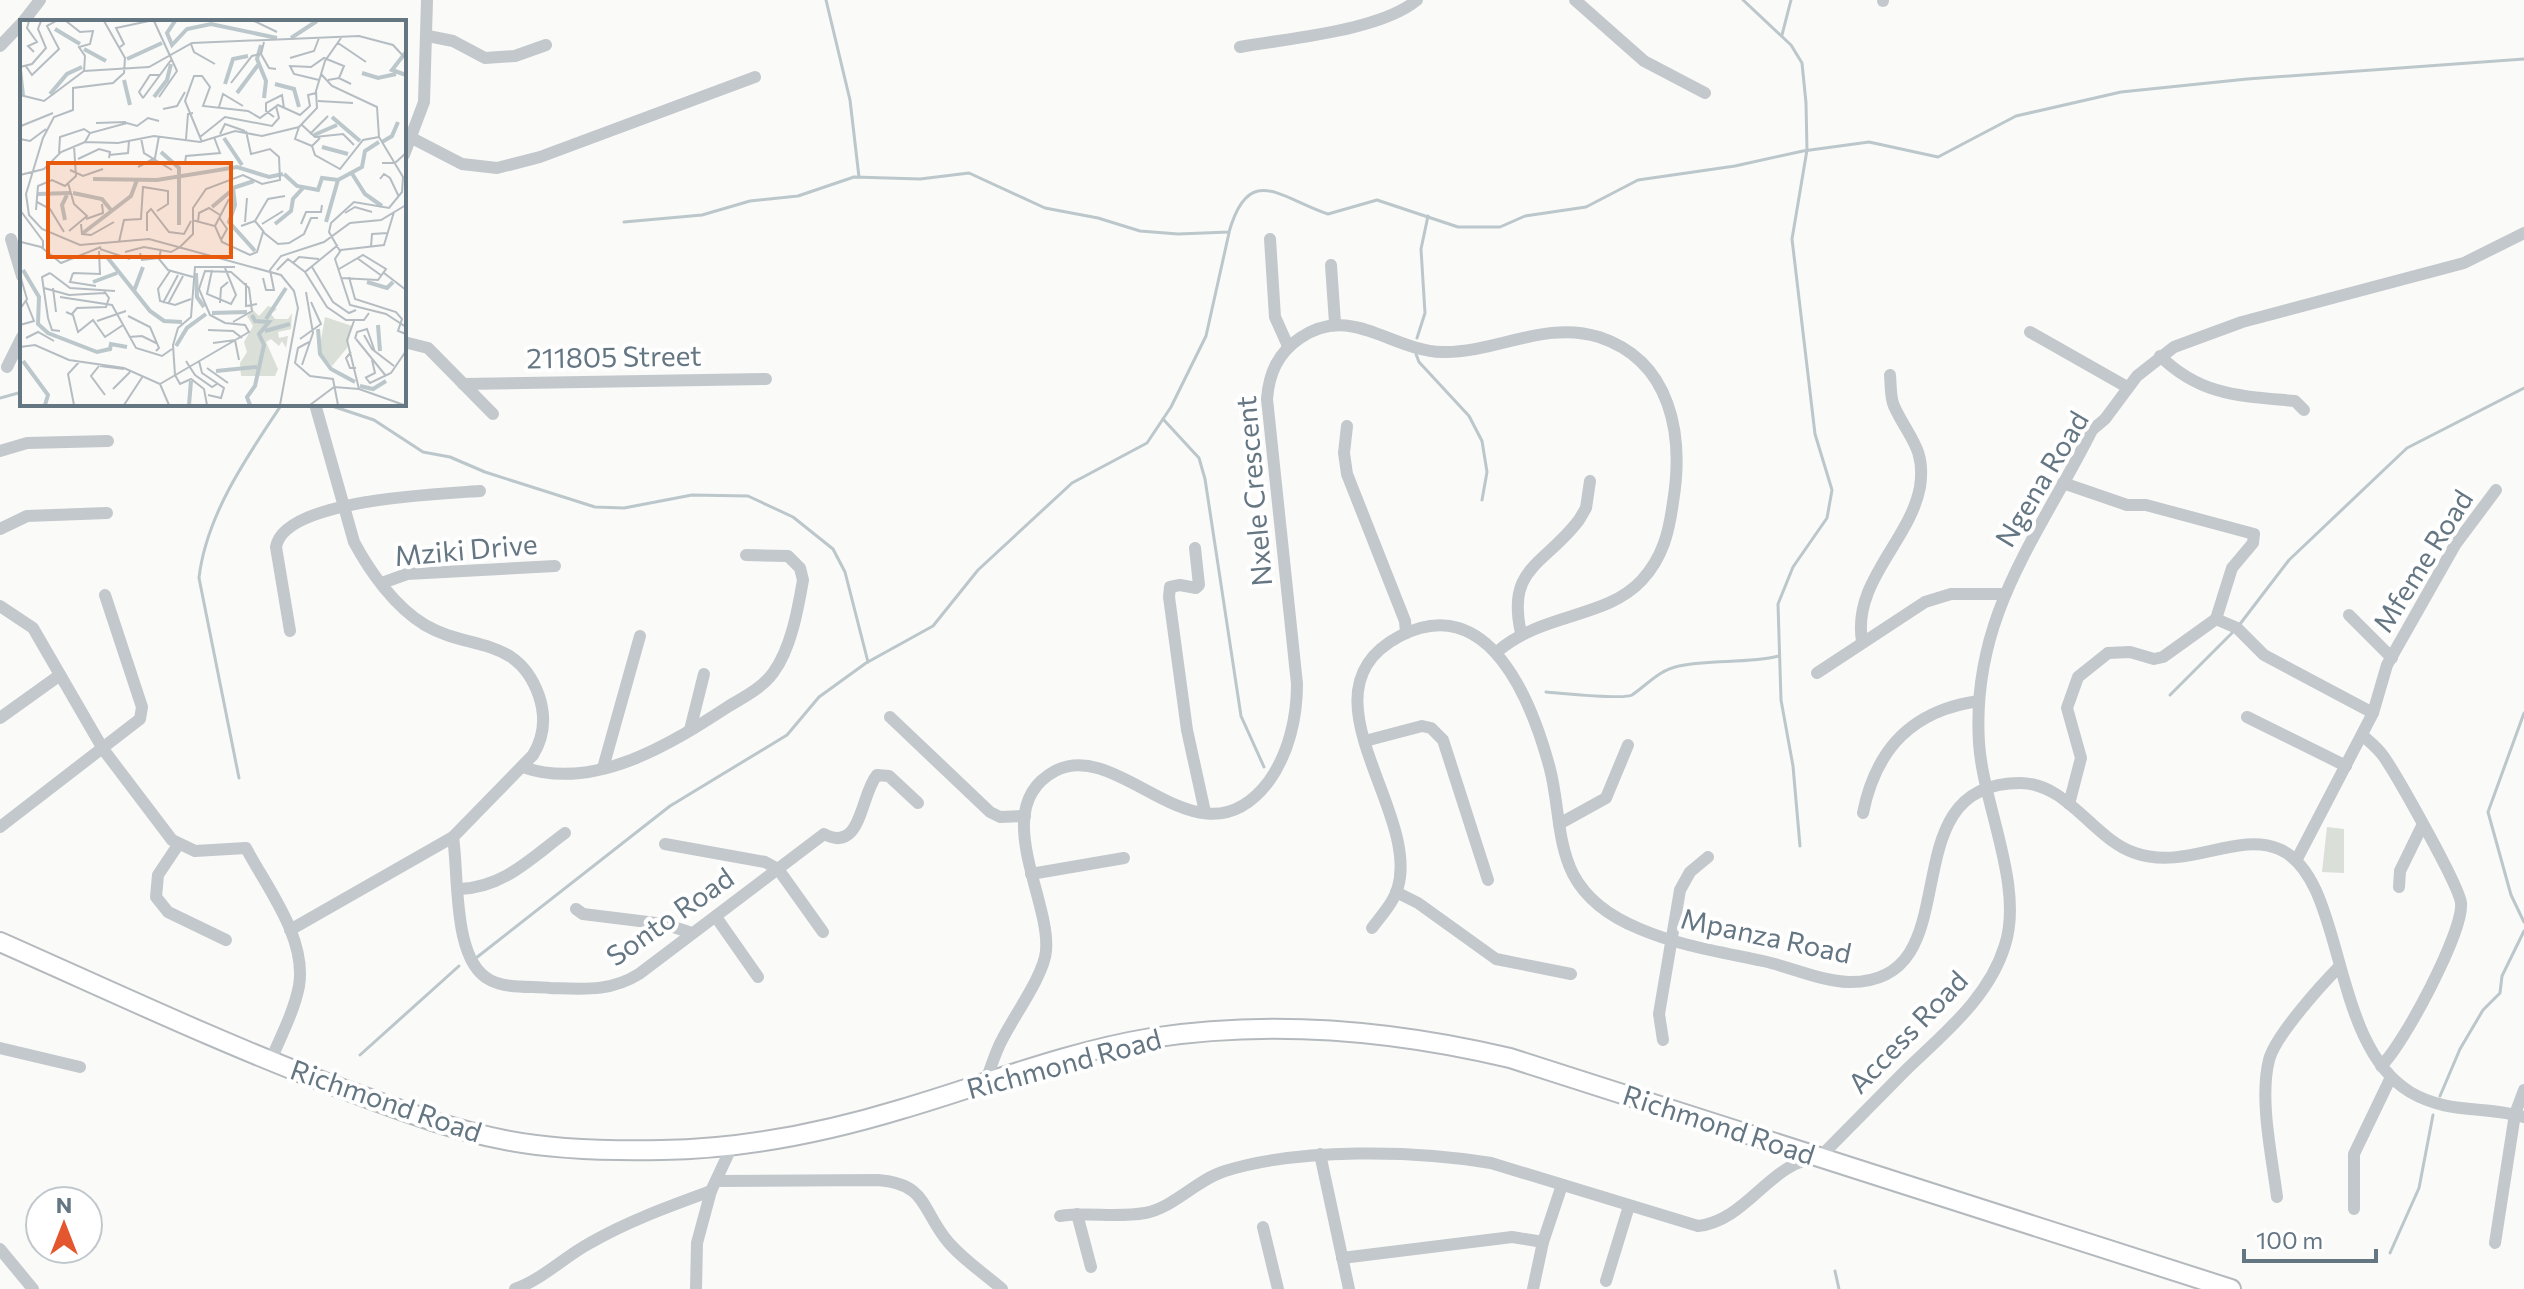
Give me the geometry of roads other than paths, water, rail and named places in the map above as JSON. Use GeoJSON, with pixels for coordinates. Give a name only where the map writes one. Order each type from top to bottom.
{"type":"FeatureCollection","features":[{"type":"Feature","properties":{"kind":"highway","name":"Richmond Road"},"geometry":{"type":"LineString","coordinates":[[0,942],[270,1062],[449,1127],[509,1141],[573,1149],[662,1150],[732,1146],[792,1138],[847,1125],[1102,1049],[1204,1032],[1259,1028],[1392,1034],[1510,1058],[2231,1289]]}},
{"type":"Feature","properties":{"kind":"street"},"geometry":{"type":"LineString","coordinates":[[24,20],[40,0]]}},
{"type":"Feature","properties":{"kind":"street"},"geometry":{"type":"LineString","coordinates":[[427,0],[424,102],[408,137],[471,167],[517,164],[755,77]]}},
{"type":"Feature","properties":{"kind":"street"},"geometry":{"type":"LineString","coordinates":[[1240,47],[1374,22],[1405,10],[1417,0]]}},
{"type":"Feature","properties":{"kind":"street"},"geometry":{"type":"LineString","coordinates":[[1575,0],[1644,61],[1705,93]]}},
{"type":"Feature","properties":{"kind":"street"},"geometry":{"type":"LineString","coordinates":[[0,46],[20,25]]}},
{"type":"Feature","properties":{"kind":"street"},"geometry":{"type":"LineString","coordinates":[[428,36],[453,41],[485,58],[515,56],[546,45]]}},
{"type":"Feature","properties":{"kind":"street","name":"Ngena Road"},"geometry":{"type":"LineString","coordinates":[[1986,786],[1979,742],[1979,701],[1986,652],[2003,594],[2092,430],[2105,419],[2127,387],[2160,356],[2211,332],[2477,259],[2524,233]]}},
{"type":"Feature","properties":{"kind":"street"},"geometry":{"type":"LineString","coordinates":[[11,239],[20,269]]}},
{"type":"Feature","properties":{"kind":"street"},"geometry":{"type":"LineString","coordinates":[[1270,239],[1275,317],[1288,346],[1309,332],[1335,323],[1362,327],[1436,352],[1476,349],[1549,332],[1588,335],[1638,359],[1661,387],[1670,404],[1678,445],[1675,491],[1661,555],[1644,578],[1618,600],[1521,633],[1498,651]]}},
{"type":"Feature","properties":{"kind":"street"},"geometry":{"type":"LineString","coordinates":[[1331,265],[1335,323]]}},
{"type":"Feature","properties":{"kind":"street"},"geometry":{"type":"LineString","coordinates":[[2030,332],[2127,387]]}},
{"type":"Feature","properties":{"kind":"street"},"geometry":{"type":"LineString","coordinates":[[7,367],[20,341]]}},
{"type":"Feature","properties":{"kind":"street"},"geometry":{"type":"LineString","coordinates":[[406,342],[428,348],[493,414]]}},
{"type":"Feature","properties":{"kind":"street","name":"Nxele Crescent"},"geometry":{"type":"LineString","coordinates":[[1025,816],[1031,794],[1042,781],[1053,772],[1084,763],[1100,766],[1173,807],[1205,812],[1244,803],[1263,788],[1280,763],[1295,715],[1297,684],[1267,399],[1272,371],[1288,346]]}},
{"type":"Feature","properties":{"kind":"street"},"geometry":{"type":"LineString","coordinates":[[2160,356],[2197,386],[2261,399],[2295,401],[2304,410]]}},
{"type":"Feature","properties":{"kind":"street"},"geometry":{"type":"LineString","coordinates":[[1862,641],[1860,629],[1864,607],[1919,488],[1921,460],[1916,443],[1893,403],[1890,375]]}},
{"type":"Feature","properties":{"kind":"street","name":"211805 Street"},"geometry":{"type":"LineString","coordinates":[[463,384],[766,379]]}},
{"type":"Feature","properties":{"kind":"street"},"geometry":{"type":"LineString","coordinates":[[290,930],[453,837],[523,767],[540,744],[544,718],[537,690],[528,673],[499,649],[428,627],[411,616],[382,583],[354,542],[316,406]]}},
{"type":"Feature","properties":{"kind":"street"},"geometry":{"type":"LineString","coordinates":[[1347,426],[1344,453],[1347,474],[1405,621],[1406,633]]}},
{"type":"Feature","properties":{"kind":"street"},"geometry":{"type":"LineString","coordinates":[[0,451],[27,443],[108,441]]}},
{"type":"Feature","properties":{"kind":"street"},"geometry":{"type":"LineString","coordinates":[[1521,633],[1517,606],[1520,584],[1579,520],[1586,508],[1590,481]]}},
{"type":"Feature","properties":{"kind":"street"},"geometry":{"type":"LineString","coordinates":[[2063,483],[2127,505],[2146,505],[2250,532],[2254,539],[2232,568],[2216,619],[2163,657],[2130,652],[2108,653],[2078,677],[2067,708],[2081,758],[2069,804]]}},
{"type":"Feature","properties":{"kind":"street","name":"Mfeme Road"},"geometry":{"type":"LineString","coordinates":[[2297,859],[2373,713],[2382,675],[2455,545],[2496,490]]}},
{"type":"Feature","properties":{"kind":"street"},"geometry":{"type":"LineString","coordinates":[[290,631],[276,547],[279,534],[343,505],[480,491]]}},
{"type":"Feature","properties":{"kind":"street"},"geometry":{"type":"LineString","coordinates":[[0,529],[27,516],[107,513]]}},
{"type":"Feature","properties":{"kind":"street"},"geometry":{"type":"LineString","coordinates":[[1195,548],[1199,585],[1194,588],[1183,585],[1170,587],[1169,597],[1187,730],[1205,812]]}},
{"type":"Feature","properties":{"kind":"street"},"geometry":{"type":"LineString","coordinates":[[523,767],[557,775],[603,768],[641,755],[690,730],[764,683],[782,657],[803,580],[800,568],[788,556],[746,555]]}},
{"type":"Feature","properties":{"kind":"street","name":"Mziki Drive"},"geometry":{"type":"LineString","coordinates":[[382,583],[407,574],[555,566]]}},
{"type":"Feature","properties":{"kind":"street"},"geometry":{"type":"LineString","coordinates":[[1817,673],[1862,641],[1940,596],[2003,594]]}},
{"type":"Feature","properties":{"kind":"street"},"geometry":{"type":"LineString","coordinates":[[0,827],[137,724],[142,707],[105,595]]}},
{"type":"Feature","properties":{"kind":"street"},"geometry":{"type":"LineString","coordinates":[[2,611],[33,628],[103,749],[178,845],[205,852],[246,848],[290,930],[299,964],[299,984],[270,1062]]}},
{"type":"Feature","properties":{"kind":"street","name":"Mfeme Road"},"geometry":{"type":"LineString","coordinates":[[2349,615],[2392,658]]}},
{"type":"Feature","properties":{"kind":"street"},"geometry":{"type":"LineString","coordinates":[[2216,619],[2237,628],[2264,655],[2373,713]]}},
{"type":"Feature","properties":{"kind":"street","name":"Mpanza Road"},"geometry":{"type":"LineString","coordinates":[[1396,892],[1398,853],[1365,741],[1358,707],[1359,682],[1374,654],[1406,633],[1425,627],[1470,631],[1498,651],[1518,687],[1543,747],[1570,866],[1592,901],[1632,926],[1672,943],[1825,979],[1853,982],[1875,978],[1898,964],[1918,939],[1948,820],[1956,808],[1986,786]]}},
{"type":"Feature","properties":{"kind":"street"},"geometry":{"type":"LineString","coordinates":[[603,768],[640,636]]}},
{"type":"Feature","properties":{"kind":"street"},"geometry":{"type":"LineString","coordinates":[[690,730],[704,674]]}},
{"type":"Feature","properties":{"kind":"street"},"geometry":{"type":"LineString","coordinates":[[0,718],[60,675]]}},
{"type":"Feature","properties":{"kind":"street"},"geometry":{"type":"LineString","coordinates":[[1863,813],[1878,765],[1900,734],[1942,710],[1979,701]]}},
{"type":"Feature","properties":{"kind":"street"},"geometry":{"type":"LineString","coordinates":[[890,717],[990,812],[1000,817],[1025,816],[1031,874],[1046,952],[1000,1042],[985,1083]]}},
{"type":"Feature","properties":{"kind":"street"},"geometry":{"type":"LineString","coordinates":[[2247,717],[2346,766]]}},
{"type":"Feature","properties":{"kind":"street"},"geometry":{"type":"LineString","coordinates":[[1365,741],[1422,726],[1431,728],[1443,740],[1488,880]]}},
{"type":"Feature","properties":{"kind":"street"},"geometry":{"type":"LineString","coordinates":[[2362,735],[2383,755],[2458,892],[2460,915],[2398,1048],[2381,1066]]}},
{"type":"Feature","properties":{"kind":"street"},"geometry":{"type":"LineString","coordinates":[[1559,824],[1606,798],[1628,745]]}},
{"type":"Feature","properties":{"kind":"street","name":"Sonto Road"},"geometry":{"type":"LineString","coordinates":[[453,837],[467,958],[482,976],[510,985],[596,990],[614,987],[639,974],[824,834],[842,837],[854,830],[859,823],[867,789],[879,774],[892,778],[918,803]]}},
{"type":"Feature","properties":{"kind":"street"},"geometry":{"type":"LineString","coordinates":[[1986,786],[2031,783],[2049,790],[2069,804],[2106,839],[2153,858],[2189,858],[2257,844],[2280,849],[2297,859],[2312,880],[2358,1024],[2381,1066],[2391,1077],[2433,1103],[2464,1111],[2519,1116]]}},
{"type":"Feature","properties":{"kind":"street","name":"Access Road"},"geometry":{"type":"LineString","coordinates":[[1820,1157],[1967,1010],[1996,970],[2006,944],[2009,897],[1986,786]]}},
{"type":"Feature","properties":{"kind":"street"},"geometry":{"type":"LineString","coordinates":[[2399,887],[2400,871],[2422,826]]}},
{"type":"Feature","properties":{"kind":"street"},"geometry":{"type":"LineString","coordinates":[[460,889],[481,888],[500,881],[565,833]]}},
{"type":"Feature","properties":{"kind":"street"},"geometry":{"type":"LineString","coordinates":[[665,844],[751,857],[778,869],[823,932]]}},
{"type":"Feature","properties":{"kind":"street"},"geometry":{"type":"LineString","coordinates":[[178,845],[158,875],[156,897],[168,912],[226,940]]}},
{"type":"Feature","properties":{"kind":"street"},"geometry":{"type":"LineString","coordinates":[[1663,1040],[1659,1014],[1682,886],[1690,872],[1708,857]]}},
{"type":"Feature","properties":{"kind":"street"},"geometry":{"type":"LineString","coordinates":[[1031,874],[1124,858]]}},
{"type":"Feature","properties":{"kind":"street"},"geometry":{"type":"LineString","coordinates":[[1372,928],[1396,892],[1418,903],[1496,959],[1571,974]]}},
{"type":"Feature","properties":{"kind":"street"},"geometry":{"type":"LineString","coordinates":[[576,909],[583,914],[664,924],[692,933]]}},
{"type":"Feature","properties":{"kind":"street"},"geometry":{"type":"LineString","coordinates":[[716,917],[758,977]]}},
{"type":"Feature","properties":{"kind":"street"},"geometry":{"type":"LineString","coordinates":[[2277,1197],[2268,1126],[2269,1059],[2310,999],[2340,966]]}},
{"type":"Feature","properties":{"kind":"street"},"geometry":{"type":"LineString","coordinates":[[0,1048],[80,1067]]}},
{"type":"Feature","properties":{"kind":"street"},"geometry":{"type":"LineString","coordinates":[[2354,1209],[2354,1154],[2391,1077]]}},
{"type":"Feature","properties":{"kind":"street"},"geometry":{"type":"LineString","coordinates":[[2495,1243],[2524,1090]]}},
{"type":"Feature","properties":{"kind":"street"},"geometry":{"type":"LineString","coordinates":[[696,1289],[697,1243],[715,1186],[732,1146]]}},
{"type":"Feature","properties":{"kind":"street"},"geometry":{"type":"LineString","coordinates":[[1060,1216],[1143,1213],[1155,1210],[1221,1172],[1288,1156],[1320,1154],[1463,1158],[1517,1170],[1698,1226],[1709,1225],[1728,1215],[1801,1159],[1820,1157]]}},
{"type":"Feature","properties":{"kind":"street"},"geometry":{"type":"LineString","coordinates":[[1320,1154],[1349,1289]]}},
{"type":"Feature","properties":{"kind":"street"},"geometry":{"type":"LineString","coordinates":[[515,1289],[536,1280],[600,1237],[715,1186],[878,1180],[904,1185],[924,1200],[945,1238],[1002,1289]]}},
{"type":"Feature","properties":{"kind":"street"},"geometry":{"type":"LineString","coordinates":[[1533,1289],[1543,1242],[1562,1185]]}},
{"type":"Feature","properties":{"kind":"street"},"geometry":{"type":"LineString","coordinates":[[1606,1281],[1629,1206]]}},
{"type":"Feature","properties":{"kind":"street"},"geometry":{"type":"LineString","coordinates":[[1077,1214],[1091,1267]]}},
{"type":"Feature","properties":{"kind":"street"},"geometry":{"type":"LineString","coordinates":[[1263,1227],[1278,1289]]}},
{"type":"Feature","properties":{"kind":"street"},"geometry":{"type":"LineString","coordinates":[[1342,1258],[1512,1237],[1543,1242]]}},
{"type":"Feature","properties":{"kind":"street"},"geometry":{"type":"LineString","coordinates":[[0,1249],[33,1289]]}},
{"type":"Feature","properties":{"kind":"waterway"},"geometry":{"type":"LineString","coordinates":[[826,0],[850,100],[859,177]]}},
{"type":"Feature","properties":{"kind":"waterway"},"geometry":{"type":"LineString","coordinates":[[1743,0],[1791,45],[1802,63],[1806,103],[1807,150],[1792,239],[1815,434],[1832,490],[1827,518],[1793,567],[1778,604],[1781,700],[1793,766],[1800,846]]}},
{"type":"Feature","properties":{"kind":"waterway"},"geometry":{"type":"LineString","coordinates":[[1782,35],[1791,0]]}},
{"type":"Feature","properties":{"kind":"waterway"},"geometry":{"type":"LineString","coordinates":[[624,222],[702,215],[750,201],[798,196],[854,177],[920,179],[969,173],[1045,208],[1098,218],[1140,231],[1178,234],[1229,232],[1237,210],[1246,197],[1256,191],[1281,194],[1328,214],[1377,200],[1458,227],[1500,227],[1525,216],[1586,207],[1638,180],[1735,166],[1803,151],[1869,142],[1938,157],[2016,116],[2121,92],[2247,79],[2524,59]]}},
{"type":"Feature","properties":{"kind":"waterway"},"geometry":{"type":"LineString","coordinates":[[1417,338],[1425,313],[1421,249],[1428,216]]}},
{"type":"Feature","properties":{"kind":"waterway"},"geometry":{"type":"LineString","coordinates":[[476,958],[670,806],[787,735],[819,697],[866,663],[933,626],[978,570],[1072,483],[1147,443],[1171,407],[1206,336],[1229,233]]}},
{"type":"Feature","properties":{"kind":"waterway"},"geometry":{"type":"LineString","coordinates":[[1416,354],[1419,362],[1469,416],[1482,441],[1487,472],[1482,500]]}},
{"type":"Feature","properties":{"kind":"waterway"},"geometry":{"type":"LineString","coordinates":[[2240,624],[2289,560],[2407,448],[2524,388]]}},
{"type":"Feature","properties":{"kind":"waterway"},"geometry":{"type":"LineString","coordinates":[[0,398],[20,393]]}},
{"type":"Feature","properties":{"kind":"waterway"},"geometry":{"type":"LineString","coordinates":[[239,778],[199,578],[203,555],[219,509],[281,406]]}},
{"type":"Feature","properties":{"kind":"waterway"},"geometry":{"type":"LineString","coordinates":[[332,406],[374,420],[423,452],[450,457],[485,472],[595,507],[624,508],[692,495],[748,496],[793,517],[833,549],[845,572],[868,662]]}},
{"type":"Feature","properties":{"kind":"waterway"},"geometry":{"type":"LineString","coordinates":[[1163,419],[1199,458],[1205,479],[1241,716],[1264,767]]}},
{"type":"Feature","properties":{"kind":"waterway"},"geometry":{"type":"LineString","coordinates":[[2170,695],[2235,630]]}},
{"type":"Feature","properties":{"kind":"waterway"},"geometry":{"type":"LineString","coordinates":[[1546,692],[1627,696],[1660,674],[1679,666],[1779,656]]}},
{"type":"Feature","properties":{"kind":"waterway"},"geometry":{"type":"LineString","coordinates":[[2524,713],[2488,812],[2511,895],[2524,922]]}},
{"type":"Feature","properties":{"kind":"waterway"},"geometry":{"type":"LineString","coordinates":[[2440,1096],[2460,1049],[2483,1010],[2500,993],[2502,976],[2524,931]]}},
{"type":"Feature","properties":{"kind":"waterway"},"geometry":{"type":"LineString","coordinates":[[360,1055],[459,966]]}},
{"type":"Feature","properties":{"kind":"waterway"},"geometry":{"type":"LineString","coordinates":[[2390,1253],[2419,1188],[2433,1115]]}},
{"type":"Feature","properties":{"kind":"waterway"},"geometry":{"type":"LineString","coordinates":[[1835,1271],[1839,1289]]}}]}
